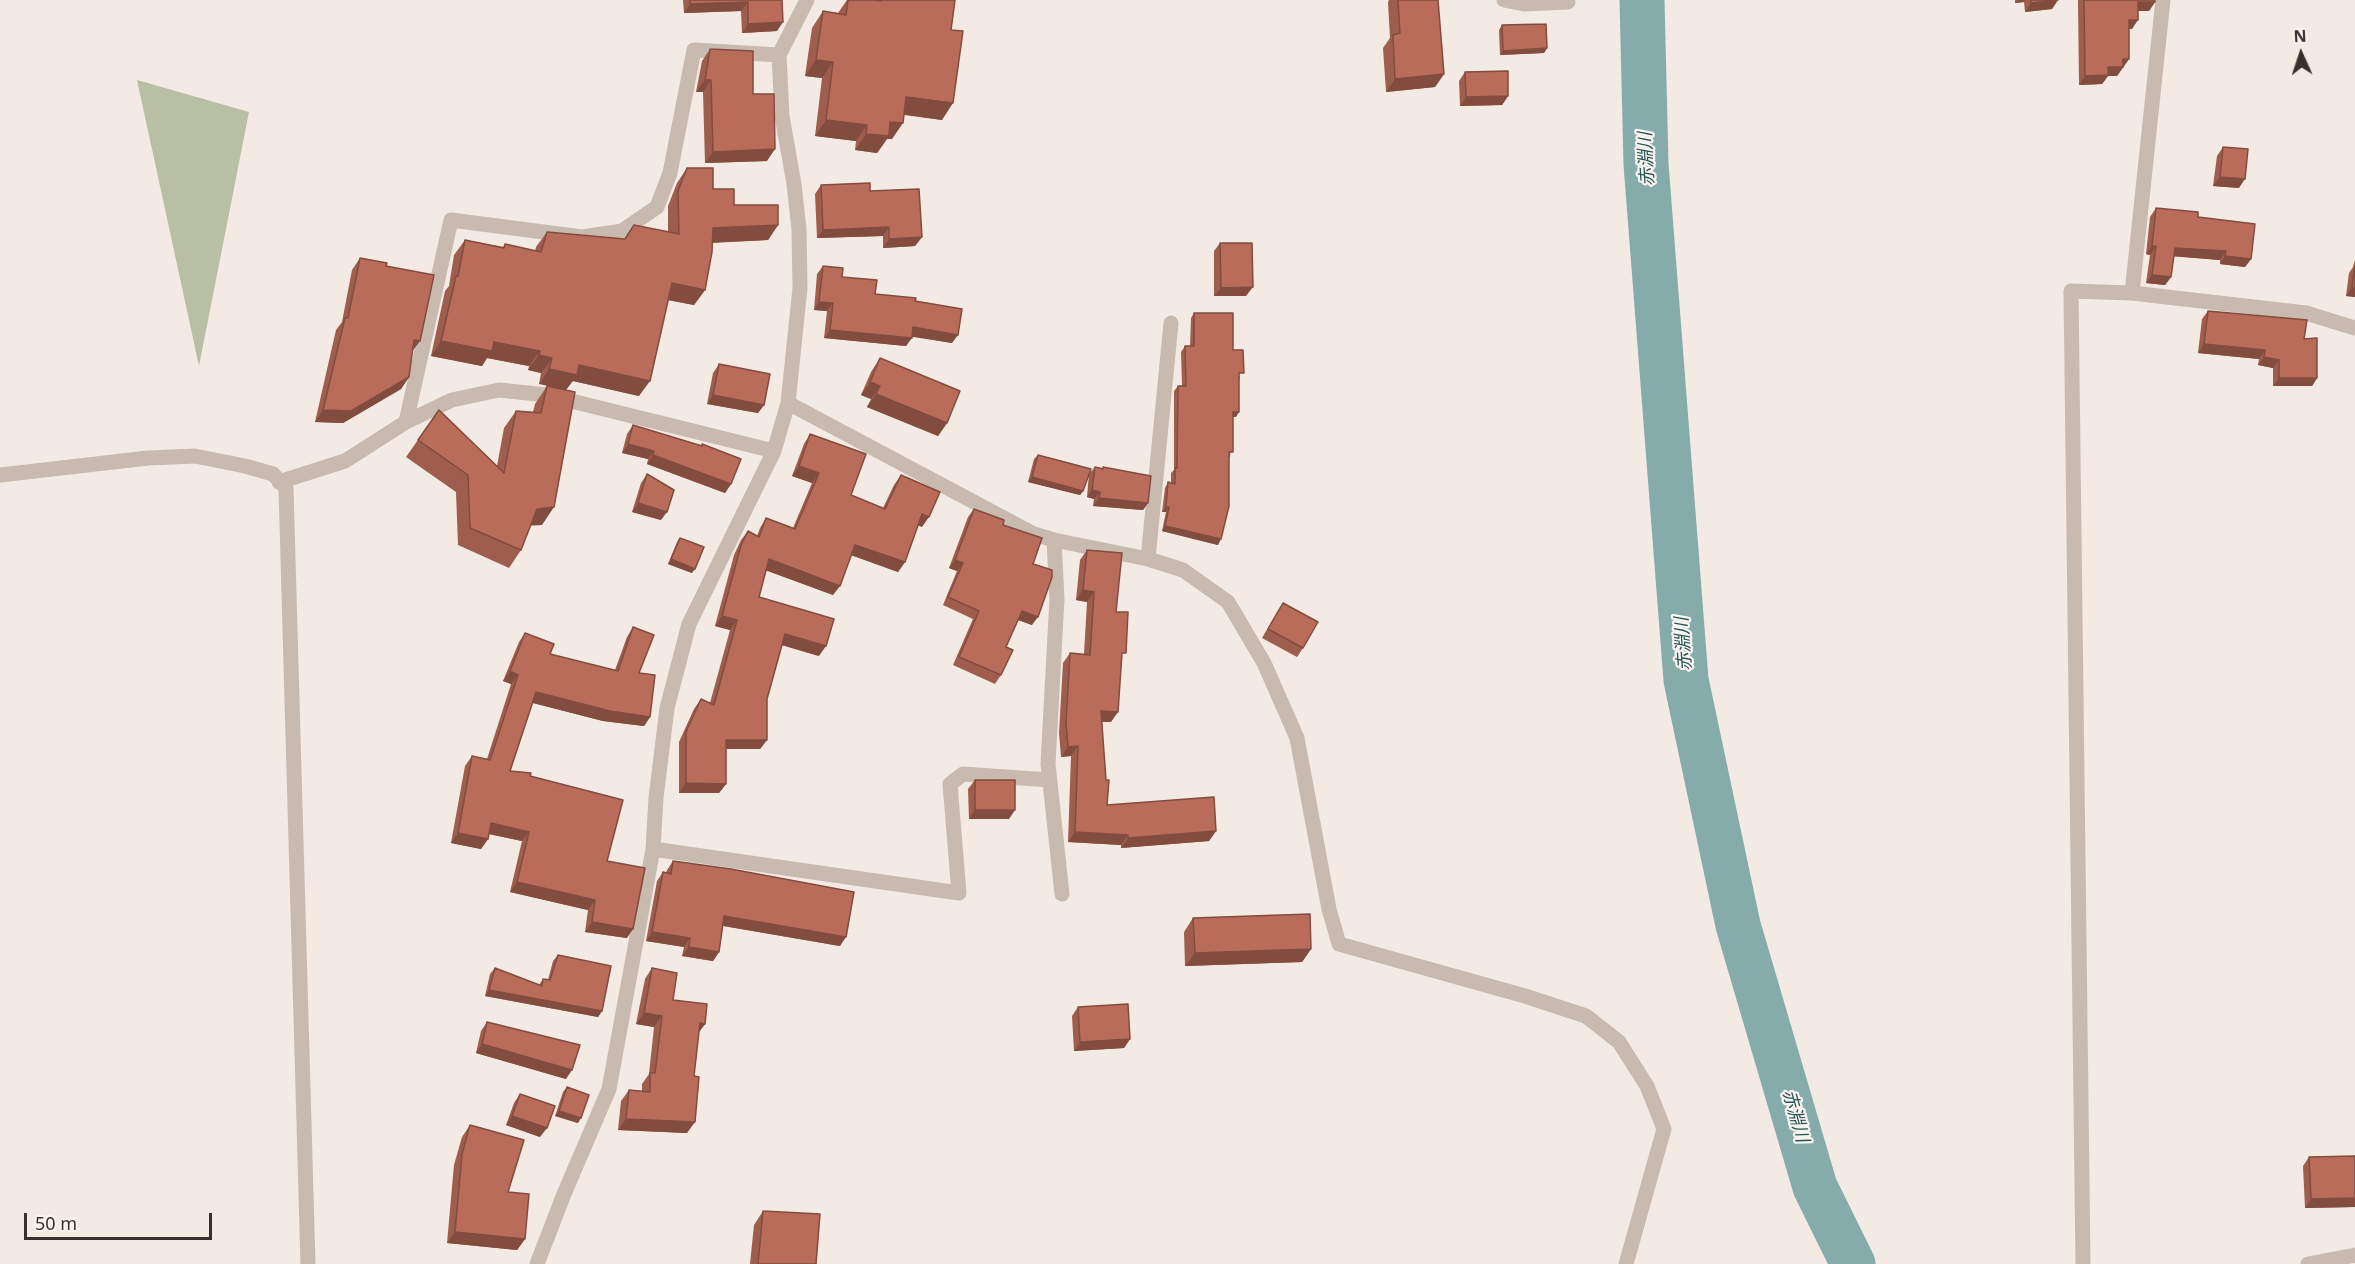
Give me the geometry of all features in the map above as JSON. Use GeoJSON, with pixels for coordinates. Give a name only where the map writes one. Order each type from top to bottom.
{"type":"FeatureCollection","features":[{"type":"Feature","properties":{"kind":"street"},"geometry":{"type":"LineString","coordinates":[[537,1264],[609,1089],[654,849],[656,798],[667,708],[689,624],[774,451],[789,403],[800,288],[800,264],[794,184],[782,116],[780,55],[807,0]]}},
{"type":"Feature","properties":{"kind":"street"},"geometry":{"type":"LineString","coordinates":[[1504,0],[1524,4],[1568,2]]}},
{"type":"Feature","properties":{"kind":"street"},"geometry":{"type":"LineString","coordinates":[[2132,294],[2163,0]]}},
{"type":"Feature","properties":{"kind":"street"},"geometry":{"type":"LineString","coordinates":[[406,422],[450,220],[582,237],[622,231],[657,207],[670,173],[694,50],[780,55]]}},
{"type":"Feature","properties":{"kind":"street"},"geometry":{"type":"LineString","coordinates":[[2083,1264],[2071,291],[2132,294],[2306,313],[2355,328]]}},
{"type":"Feature","properties":{"kind":"street"},"geometry":{"type":"LineString","coordinates":[[1148,559],[1171,323]]}},
{"type":"Feature","properties":{"kind":"street"},"geometry":{"type":"LineString","coordinates":[[279,482],[345,461],[406,422],[452,400],[499,390],[547,395],[774,451]]}},
{"type":"Feature","properties":{"kind":"street"},"geometry":{"type":"LineString","coordinates":[[789,403],[1034,534],[1148,559],[1183,570],[1228,602],[1264,663],[1297,738],[1329,909],[1339,944],[1525,996],[1586,1016],[1619,1042],[1647,1086],[1664,1129],[1626,1264]]}},
{"type":"Feature","properties":{"kind":"street"},"geometry":{"type":"LineString","coordinates":[[0,475],[148,458],[195,456],[273,474],[286,488],[308,1264]]}},
{"type":"Feature","properties":{"kind":"street"},"geometry":{"type":"LineString","coordinates":[[1054,540],[1057,598],[1050,701],[1050,780],[1062,894]]}},
{"type":"Feature","properties":{"kind":"street"},"geometry":{"type":"LineString","coordinates":[[654,849],[959,892],[950,784],[963,774],[1050,780]]}},
{"type":"Feature","properties":{"kind":"street"},"geometry":{"type":"LineString","coordinates":[[2308,1264],[2355,1256]]}},
{"type":"Feature","properties":{"kind":"green space"},"geometry":{"type":"Polygon","coordinates":[[[137,80],[249,112],[199,366],[137,80]]]}},
{"type":"Feature","properties":{"kind":"building"},"geometry":{"type":"Polygon","coordinates":[[[690,0],[782,0],[783,22],[748,24],[748,2],[690,4],[690,0]]]}},
{"type":"Feature","properties":{"kind":"building"},"geometry":{"type":"Polygon","coordinates":[[[848,0],[955,0],[951,30],[963,31],[953,103],[906,97],[903,123],[890,122],[889,136],[866,134],[867,125],[826,120],[833,62],[816,60],[823,11],[846,15],[848,0]]]}},
{"type":"Feature","properties":{"kind":"building"},"geometry":{"type":"Polygon","coordinates":[[[1398,0],[1438,0],[1444,74],[1395,79],[1393,35],[1400,33],[1398,0]]]}},
{"type":"Feature","properties":{"kind":"building"},"geometry":{"type":"Polygon","coordinates":[[[2031,0],[2058,0],[2031,3],[2031,0]]]}},
{"type":"Feature","properties":{"kind":"building"},"geometry":{"type":"Polygon","coordinates":[[[2084,0],[2155,0],[2155,2],[2138,2],[2138,20],[2129,20],[2129,59],[2123,59],[2123,67],[2108,67],[2108,75],[2085,76],[2084,0]]]}},
{"type":"Feature","properties":{"kind":"building"},"geometry":{"type":"Polygon","coordinates":[[[1546,24],[1547,48],[1503,51],[1502,25],[1546,24]]]}},
{"type":"Feature","properties":{"kind":"building"},"geometry":{"type":"Polygon","coordinates":[[[710,49],[753,51],[753,94],[774,94],[775,149],[713,152],[711,80],[705,80],[710,49]]]}},
{"type":"Feature","properties":{"kind":"building"},"geometry":{"type":"Polygon","coordinates":[[[1508,71],[1508,96],[1466,97],[1465,72],[1508,71]]]}},
{"type":"Feature","properties":{"kind":"building"},"geometry":{"type":"Polygon","coordinates":[[[2223,147],[2248,149],[2245,179],[2220,177],[2223,147]]]}},
{"type":"Feature","properties":{"kind":"building"},"geometry":{"type":"Polygon","coordinates":[[[687,168],[713,168],[713,189],[734,189],[734,205],[778,205],[778,225],[713,228],[712,252],[705,290],[672,283],[650,381],[579,365],[577,375],[549,369],[552,358],[539,355],[540,351],[494,342],[492,351],[441,341],[465,240],[504,248],[505,244],[541,252],[547,232],[625,239],[634,225],[679,234],[678,191],[687,168]]]}},
{"type":"Feature","properties":{"kind":"building"},"geometry":{"type":"Polygon","coordinates":[[[870,183],[870,191],[919,189],[922,237],[889,239],[889,227],[823,230],[821,185],[870,183]]]}},
{"type":"Feature","properties":{"kind":"building"},"geometry":{"type":"Polygon","coordinates":[[[2156,208],[2198,212],[2198,217],[2255,224],[2251,259],[2225,256],[2226,251],[2175,248],[2171,277],[2152,275],[2156,246],[2152,246],[2156,208]]]}},
{"type":"Feature","properties":{"kind":"building"},"geometry":{"type":"Polygon","coordinates":[[[1220,243],[1252,243],[1253,287],[1221,288],[1220,243]]]}},
{"type":"Feature","properties":{"kind":"building"},"geometry":{"type":"Polygon","coordinates":[[[360,258],[387,263],[386,266],[434,275],[420,341],[414,340],[409,377],[351,411],[323,410],[345,318],[348,318],[360,258]]]}},
{"type":"Feature","properties":{"kind":"building"},"geometry":{"type":"Polygon","coordinates":[[[2355,265],[2355,288],[2352,288],[2355,265]]]}},
{"type":"Feature","properties":{"kind":"building"},"geometry":{"type":"Polygon","coordinates":[[[823,266],[843,268],[842,277],[877,280],[875,294],[916,298],[915,301],[962,309],[958,335],[913,327],[912,338],[830,330],[833,303],[819,302],[823,266]]]}},
{"type":"Feature","properties":{"kind":"building"},"geometry":{"type":"Polygon","coordinates":[[[2208,311],[2307,320],[2304,339],[2317,338],[2317,378],[2279,378],[2279,360],[2264,357],[2265,350],[2204,344],[2208,311]]]}},
{"type":"Feature","properties":{"kind":"building"},"geometry":{"type":"Polygon","coordinates":[[[1194,313],[1233,313],[1233,350],[1243,350],[1244,373],[1239,373],[1239,412],[1233,412],[1233,452],[1229,452],[1229,506],[1221,539],[1165,526],[1169,507],[1166,507],[1168,482],[1175,484],[1175,468],[1177,468],[1178,386],[1186,386],[1185,346],[1194,346],[1194,313]]]}},
{"type":"Feature","properties":{"kind":"building"},"geometry":{"type":"Polygon","coordinates":[[[880,358],[960,391],[947,423],[876,394],[880,386],[870,382],[880,358]]]}},
{"type":"Feature","properties":{"kind":"building"},"geometry":{"type":"Polygon","coordinates":[[[719,364],[770,374],[764,405],[713,395],[719,364]]]}},
{"type":"Feature","properties":{"kind":"building"},"geometry":{"type":"Polygon","coordinates":[[[547,386],[575,392],[554,507],[537,509],[521,550],[470,528],[468,475],[418,440],[439,410],[504,473],[516,411],[541,413],[547,386]]]}},
{"type":"Feature","properties":{"kind":"building"},"geometry":{"type":"Polygon","coordinates":[[[633,425],[702,446],[702,444],[741,459],[731,484],[653,455],[654,451],[628,444],[633,425]]]}},
{"type":"Feature","properties":{"kind":"building"},"geometry":{"type":"Polygon","coordinates":[[[810,434],[866,454],[851,495],[885,509],[901,475],[940,492],[929,517],[922,514],[905,562],[855,545],[840,586],[769,559],[759,597],[834,619],[826,646],[785,634],[767,699],[767,740],[726,740],[726,784],[686,783],[686,732],[701,699],[714,705],[737,620],[722,616],[741,545],[748,531],[759,537],[766,518],[795,529],[819,473],[799,466],[810,434]]]}},
{"type":"Feature","properties":{"kind":"building"},"geometry":{"type":"Polygon","coordinates":[[[1038,455],[1091,469],[1083,491],[1032,477],[1038,455]]]}},
{"type":"Feature","properties":{"kind":"building"},"geometry":{"type":"Polygon","coordinates":[[[1095,467],[1151,476],[1148,503],[1099,498],[1100,492],[1092,490],[1095,467]]]}},
{"type":"Feature","properties":{"kind":"building"},"geometry":{"type":"Polygon","coordinates":[[[647,474],[674,490],[667,512],[638,503],[647,474]]]}},
{"type":"Feature","properties":{"kind":"building"},"geometry":{"type":"Polygon","coordinates":[[[974,509],[1004,520],[1003,525],[1042,538],[1033,564],[1052,570],[1052,577],[1038,617],[1022,611],[1006,647],[1013,650],[1001,675],[959,657],[979,611],[948,597],[963,563],[955,560],[974,509]]]}},
{"type":"Feature","properties":{"kind":"building"},"geometry":{"type":"Polygon","coordinates":[[[680,538],[704,547],[695,569],[671,559],[680,538]]]}},
{"type":"Feature","properties":{"kind":"building"},"geometry":{"type":"Polygon","coordinates":[[[1087,550],[1122,553],[1116,612],[1128,612],[1126,653],[1122,653],[1118,712],[1101,711],[1106,780],[1109,780],[1107,805],[1214,797],[1216,831],[1128,838],[1128,835],[1075,832],[1078,746],[1068,747],[1066,723],[1070,653],[1090,655],[1094,592],[1083,590],[1087,550]]]}},
{"type":"Feature","properties":{"kind":"building"},"geometry":{"type":"Polygon","coordinates":[[[1283,603],[1318,622],[1303,648],[1268,629],[1283,603]]]}},
{"type":"Feature","properties":{"kind":"building"},"geometry":{"type":"Polygon","coordinates":[[[633,627],[654,635],[639,673],[655,675],[650,717],[610,711],[536,692],[510,771],[531,773],[530,776],[623,800],[607,861],[645,868],[633,929],[592,922],[595,900],[517,882],[529,832],[491,823],[488,839],[458,833],[472,756],[490,760],[518,675],[510,671],[525,633],[554,644],[550,654],[618,671],[633,627]]]}},
{"type":"Feature","properties":{"kind":"building"},"geometry":{"type":"Polygon","coordinates":[[[975,780],[1015,780],[1015,810],[975,810],[975,780]]]}},
{"type":"Feature","properties":{"kind":"building"},"geometry":{"type":"Polygon","coordinates":[[[673,861],[731,869],[854,892],[846,937],[724,916],[719,952],[689,947],[690,938],[652,932],[663,872],[671,874],[673,861]]]}},
{"type":"Feature","properties":{"kind":"building"},"geometry":{"type":"Polygon","coordinates":[[[1310,914],[1311,949],[1195,953],[1193,918],[1310,914]]]}},
{"type":"Feature","properties":{"kind":"building"},"geometry":{"type":"Polygon","coordinates":[[[558,955],[611,966],[602,1011],[489,990],[495,968],[542,986],[543,979],[550,980],[558,955]]]}},
{"type":"Feature","properties":{"kind":"building"},"geometry":{"type":"Polygon","coordinates":[[[652,968],[677,973],[673,1000],[707,1004],[705,1024],[700,1023],[694,1076],[699,1077],[695,1122],[626,1119],[629,1090],[650,1092],[650,1073],[655,1073],[662,1016],[644,1013],[652,968]]]}},
{"type":"Feature","properties":{"kind":"building"},"geometry":{"type":"Polygon","coordinates":[[[1128,1004],[1130,1039],[1080,1042],[1078,1007],[1128,1004]]]}},
{"type":"Feature","properties":{"kind":"building"},"geometry":{"type":"Polygon","coordinates":[[[487,1022],[580,1045],[572,1070],[482,1044],[487,1022]]]}},
{"type":"Feature","properties":{"kind":"building"},"geometry":{"type":"Polygon","coordinates":[[[567,1087],[589,1095],[581,1118],[559,1111],[567,1087]]]}},
{"type":"Feature","properties":{"kind":"building"},"geometry":{"type":"Polygon","coordinates":[[[520,1094],[555,1106],[547,1128],[512,1116],[520,1094]]]}},
{"type":"Feature","properties":{"kind":"building"},"geometry":{"type":"Polygon","coordinates":[[[470,1125],[524,1140],[508,1192],[529,1194],[525,1239],[455,1232],[462,1154],[470,1125]]]}},
{"type":"Feature","properties":{"kind":"building"},"geometry":{"type":"Polygon","coordinates":[[[2355,1156],[2355,1198],[2311,1199],[2309,1157],[2355,1156]]]}},
{"type":"Feature","properties":{"kind":"building"},"geometry":{"type":"Polygon","coordinates":[[[763,1211],[820,1214],[816,1264],[758,1264],[763,1211]]]}},
{"type":"Feature","properties":{"kind":"waterway","name":"赤淵川"},"geometry":{"type":"LineString","coordinates":[[1642,0],[1646,164],[1686,680],[1738,925],[1815,1187],[1853,1264]]}}]}
